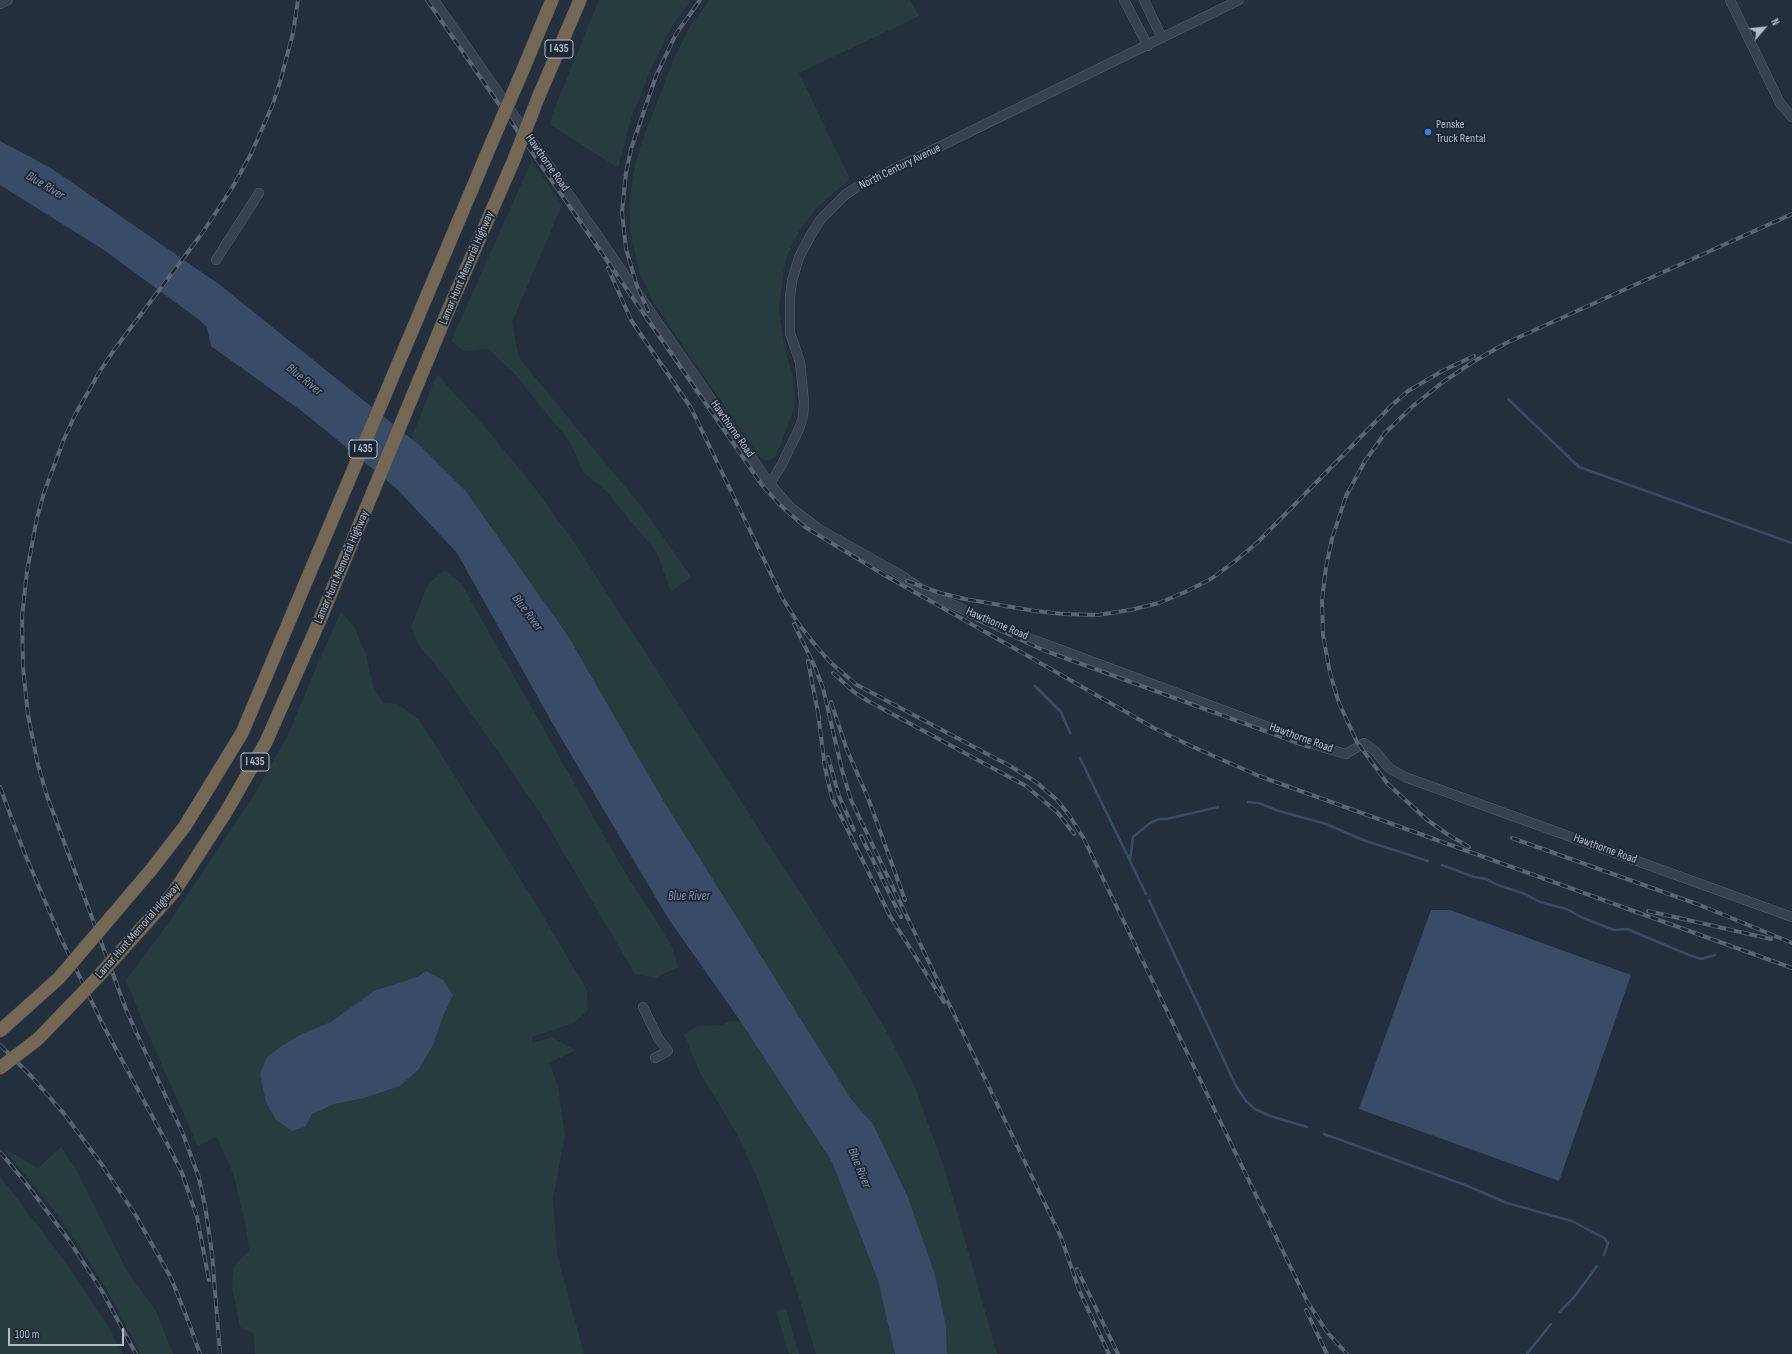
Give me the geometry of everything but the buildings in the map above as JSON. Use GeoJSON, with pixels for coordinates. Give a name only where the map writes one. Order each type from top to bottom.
{"type":"FeatureCollection","features":[{"type":"Feature","properties":{"kind":"highway","name":"I 435"},"geometry":{"type":"LineString","coordinates":[[0,1031],[60,978],[151,870],[185,826],[242,733],[552,0]]}},
{"type":"Feature","properties":{"kind":"highway","name":"Lamar Hunt Memorial Highway"},"geometry":{"type":"LineString","coordinates":[[0,1068],[38,1039],[96,979],[174,892],[226,812],[266,742],[319,622],[444,320],[513,162],[538,98],[580,0]]}},
{"type":"Feature","properties":{"kind":"street"},"geometry":{"type":"LineString","coordinates":[[0,4],[8,0]]}},
{"type":"Feature","properties":{"kind":"street","name":"Hawthorne Road"},"geometry":{"type":"LineString","coordinates":[[434,0],[770,484],[790,507],[819,530],[899,574],[926,592],[1007,630],[1325,748],[1346,754],[1364,743],[1375,751],[1389,768],[1405,777],[1792,916]]}},
{"type":"Feature","properties":{"kind":"street"},"geometry":{"type":"LineString","coordinates":[[1124,0],[1148,46]]}},
{"type":"Feature","properties":{"kind":"street"},"geometry":{"type":"LineString","coordinates":[[1144,0],[1162,38]]}},
{"type":"Feature","properties":{"kind":"street","name":"North Century Avenue"},"geometry":{"type":"LineString","coordinates":[[770,484],[782,464],[799,429],[803,417],[804,402],[800,362],[790,333],[790,297],[792,281],[799,257],[821,219],[845,195],[857,187],[1148,46],[1238,0]]}},
{"type":"Feature","properties":{"kind":"street"},"geometry":{"type":"LineString","coordinates":[[1730,0],[1780,103],[1792,117]]}},
{"type":"Feature","properties":{"kind":"street"},"geometry":{"type":"LineString","coordinates":[[216,260],[259,193]]}},
{"type":"Feature","properties":{"kind":"street"},"geometry":{"type":"LineString","coordinates":[[643,1007],[658,1038],[668,1051],[655,1058]]}},
{"type":"Feature","properties":{"kind":"green space"},"geometry":{"type":"Polygon","coordinates":[[[599,0],[691,0],[672,26],[651,69],[631,119],[618,168],[551,125],[552,115],[599,0]]]}},
{"type":"Feature","properties":{"kind":"green space"},"geometry":{"type":"Polygon","coordinates":[[[710,0],[910,0],[919,16],[799,73],[850,179],[817,207],[799,231],[787,255],[783,273],[779,309],[784,344],[793,379],[795,406],[776,456],[768,461],[759,456],[655,305],[640,275],[631,234],[629,204],[633,175],[640,147],[673,61],[692,23],[710,0]]]}},
{"type":"Feature","properties":{"kind":"green space"},"geometry":{"type":"Polygon","coordinates":[[[532,160],[562,205],[512,322],[519,358],[645,511],[691,577],[671,592],[657,553],[607,492],[583,472],[570,442],[513,372],[488,349],[464,351],[451,341],[532,160]]]}},
{"type":"Feature","properties":{"kind":"green space"},"geometry":{"type":"Polygon","coordinates":[[[437,374],[491,434],[534,487],[574,542],[837,950],[883,1025],[914,1085],[945,1170],[997,1354],[947,1354],[946,1326],[935,1275],[908,1197],[873,1124],[851,1099],[663,800],[568,636],[465,490],[411,439],[437,374]]]}},
{"type":"Feature","properties":{"kind":"green space"},"geometry":{"type":"Polygon","coordinates":[[[445,570],[461,583],[620,864],[672,946],[678,967],[655,978],[635,974],[539,811],[450,683],[418,644],[411,627],[428,584],[445,570]]]}},
{"type":"Feature","properties":{"kind":"green space"},"geometry":{"type":"Polygon","coordinates":[[[341,612],[355,628],[366,655],[373,687],[383,703],[398,704],[419,720],[530,894],[587,990],[588,1010],[574,1023],[532,1037],[533,1043],[552,1037],[575,1050],[549,1063],[558,1086],[565,1135],[553,1199],[557,1254],[584,1354],[255,1354],[253,1333],[240,1327],[232,1286],[234,1266],[249,1251],[245,1223],[233,1173],[217,1137],[198,1146],[142,1020],[126,980],[167,925],[253,797],[288,735],[341,612]]]}},
{"type":"Feature","properties":{"kind":"green space"},"geometry":{"type":"Polygon","coordinates":[[[729,1021],[741,1022],[832,1162],[878,1281],[895,1354],[816,1354],[798,1294],[759,1182],[736,1132],[700,1073],[684,1034],[698,1026],[721,1025],[729,1021]]]}},
{"type":"Feature","properties":{"kind":"green space"},"geometry":{"type":"Polygon","coordinates":[[[61,1147],[74,1166],[127,1271],[156,1311],[173,1354],[141,1354],[106,1288],[77,1242],[43,1196],[3,1148],[38,1168],[61,1147]]]}},
{"type":"Feature","properties":{"kind":"green space"},"geometry":{"type":"Polygon","coordinates":[[[0,1176],[66,1263],[105,1321],[123,1354],[0,1354],[0,1176]]]}},
{"type":"Feature","properties":{"kind":"green space"},"geometry":{"type":"Polygon","coordinates":[[[786,1309],[799,1354],[789,1354],[776,1311],[786,1309]]]}},
{"type":"Feature","properties":{"kind":"water","name":"Blue River"},"geometry":{"type":"Polygon","coordinates":[[[0,141],[51,168],[220,285],[419,445],[465,490],[568,636],[663,800],[851,1099],[873,1124],[908,1197],[935,1275],[946,1326],[947,1354],[895,1354],[878,1281],[832,1162],[741,1022],[668,918],[554,726],[457,553],[397,489],[303,412],[211,346],[207,327],[198,319],[104,250],[0,185],[0,141]]]}},
{"type":"Feature","properties":{"kind":"water"},"geometry":{"type":"Polygon","coordinates":[[[1431,910],[1450,910],[1631,975],[1559,1181],[1359,1109],[1431,910]]]}},
{"type":"Feature","properties":{"kind":"water"},"geometry":{"type":"Polygon","coordinates":[[[426,971],[443,980],[453,995],[443,1016],[433,1045],[419,1069],[400,1086],[364,1098],[334,1104],[312,1114],[305,1127],[292,1131],[276,1120],[266,1102],[260,1074],[267,1057],[283,1045],[304,1033],[331,1022],[374,991],[417,977],[426,971]]]}},
{"type":"Feature","properties":{"kind":"waterway"},"geometry":{"type":"LineString","coordinates":[[1508,399],[1579,467],[1792,543]]}},
{"type":"Feature","properties":{"kind":"waterway"},"geometry":{"type":"LineString","coordinates":[[1035,686],[1061,712],[1070,733]]}},
{"type":"Feature","properties":{"kind":"waterway"},"geometry":{"type":"LineString","coordinates":[[1080,758],[1146,894]]}},
{"type":"Feature","properties":{"kind":"waterway"},"geometry":{"type":"LineString","coordinates":[[1248,802],[1259,803],[1276,810],[1326,824],[1363,840],[1428,861]]}},
{"type":"Feature","properties":{"kind":"waterway"},"geometry":{"type":"LineString","coordinates":[[1130,860],[1133,837],[1150,823],[1159,819],[1167,819],[1218,807]]}},
{"type":"Feature","properties":{"kind":"waterway"},"geometry":{"type":"LineString","coordinates":[[1442,865],[1474,877],[1486,879],[1498,885],[1525,894],[1540,902],[1567,909],[1583,918],[1614,930],[1627,929],[1701,959],[1715,955]]}},
{"type":"Feature","properties":{"kind":"waterway"},"geometry":{"type":"LineString","coordinates":[[1149,900],[1236,1086],[1246,1101],[1255,1109],[1270,1116],[1307,1127]]}},
{"type":"Feature","properties":{"kind":"waterway"},"geometry":{"type":"LineString","coordinates":[[1324,1134],[1468,1186],[1507,1203],[1572,1221],[1604,1238],[1608,1243],[1604,1255]]}},
{"type":"Feature","properties":{"kind":"waterway"},"geometry":{"type":"LineString","coordinates":[[1560,1312],[1575,1296],[1597,1266]]}},
{"type":"Feature","properties":{"kind":"waterway"},"geometry":{"type":"LineString","coordinates":[[1527,1354],[1551,1324]]}},
{"type":"Feature","properties":{"kind":"railway"},"geometry":{"type":"LineString","coordinates":[[220,1354],[212,1253],[199,1178],[183,1134],[127,1012],[47,796],[38,765],[28,715],[23,667],[22,617],[27,571],[37,518],[44,493],[64,439],[75,415],[100,371],[114,350],[203,232],[232,188],[251,154],[273,104],[280,82],[293,33],[298,0]]}},
{"type":"Feature","properties":{"kind":"railway"},"geometry":{"type":"LineString","coordinates":[[427,0],[762,485],[779,504],[805,527],[886,576],[1154,728],[1191,746],[1259,776],[1792,968]]}},
{"type":"Feature","properties":{"kind":"railway"},"geometry":{"type":"LineString","coordinates":[[648,311],[637,286],[626,249],[622,212],[626,173],[631,149],[656,76],[676,34],[700,0]]}},
{"type":"Feature","properties":{"kind":"railway"},"geometry":{"type":"LineString","coordinates":[[1469,847],[1426,819],[1387,783],[1357,742],[1339,703],[1330,673],[1323,635],[1322,600],[1326,567],[1332,539],[1346,496],[1365,461],[1385,433],[1413,406],[1443,382],[1473,362],[1506,343],[1792,214]]}},
{"type":"Feature","properties":{"kind":"railway"},"geometry":{"type":"LineString","coordinates":[[608,268],[631,320],[691,408],[783,599],[798,623],[816,646],[830,662],[857,685],[1010,766],[1036,782],[1057,800],[1069,815],[1083,837],[1307,1301],[1327,1332],[1347,1354]]}},
{"type":"Feature","properties":{"kind":"railway"},"geometry":{"type":"LineString","coordinates":[[907,581],[940,593],[965,599],[1035,611],[1064,614],[1098,615],[1130,610],[1159,603],[1211,579],[1234,562],[1258,542],[1391,406],[1408,391],[1444,370],[1474,356]]}},
{"type":"Feature","properties":{"kind":"railway"},"geometry":{"type":"LineString","coordinates":[[969,616],[1043,650],[1309,747]]}},
{"type":"Feature","properties":{"kind":"railway"},"geometry":{"type":"LineString","coordinates":[[794,624],[814,665],[823,688],[842,770],[851,800],[1061,1237],[1079,1290],[1109,1354]]}},
{"type":"Feature","properties":{"kind":"railway"},"geometry":{"type":"LineString","coordinates":[[808,661],[819,718]]}},
{"type":"Feature","properties":{"kind":"railway"},"geometry":{"type":"LineString","coordinates":[[833,673],[854,692],[868,701],[1026,786],[1058,813],[1074,834]]}},
{"type":"Feature","properties":{"kind":"railway"},"geometry":{"type":"LineString","coordinates":[[831,702],[847,750],[868,798],[905,900]]}},
{"type":"Feature","properties":{"kind":"railway"},"geometry":{"type":"LineString","coordinates":[[818,713],[825,768],[832,798],[890,916],[944,1002]]}},
{"type":"Feature","properties":{"kind":"railway"},"geometry":{"type":"LineString","coordinates":[[828,757],[839,796],[854,830]]}},
{"type":"Feature","properties":{"kind":"railway"},"geometry":{"type":"LineString","coordinates":[[0,787],[24,852],[60,936],[103,1025],[182,1173],[197,1217],[209,1280]]}},
{"type":"Feature","properties":{"kind":"railway"},"geometry":{"type":"LineString","coordinates":[[861,836],[901,917]]}},
{"type":"Feature","properties":{"kind":"railway"},"geometry":{"type":"LineString","coordinates":[[1512,838],[1697,904],[1792,943]]}},
{"type":"Feature","properties":{"kind":"railway"},"geometry":{"type":"LineString","coordinates":[[1648,911],[1771,939]]}},
{"type":"Feature","properties":{"kind":"railway"},"geometry":{"type":"LineString","coordinates":[[0,1045],[32,1077],[65,1115],[100,1162],[135,1214],[171,1278],[200,1354]]}},
{"type":"Feature","properties":{"kind":"railway"},"geometry":{"type":"LineString","coordinates":[[0,1152],[25,1182],[68,1239],[102,1291],[136,1354]]}},
{"type":"Feature","properties":{"kind":"railway"},"geometry":{"type":"LineString","coordinates":[[1077,1269],[1118,1354]]}},
{"type":"Feature","properties":{"kind":"railway"},"geometry":{"type":"LineString","coordinates":[[1306,1310],[1327,1354]]}},
{"type":"Feature","properties":{"kind":"place","name":"Penske Truck Rental"},"geometry":{"type":"Point","coordinates":[1428,132]}}]}
